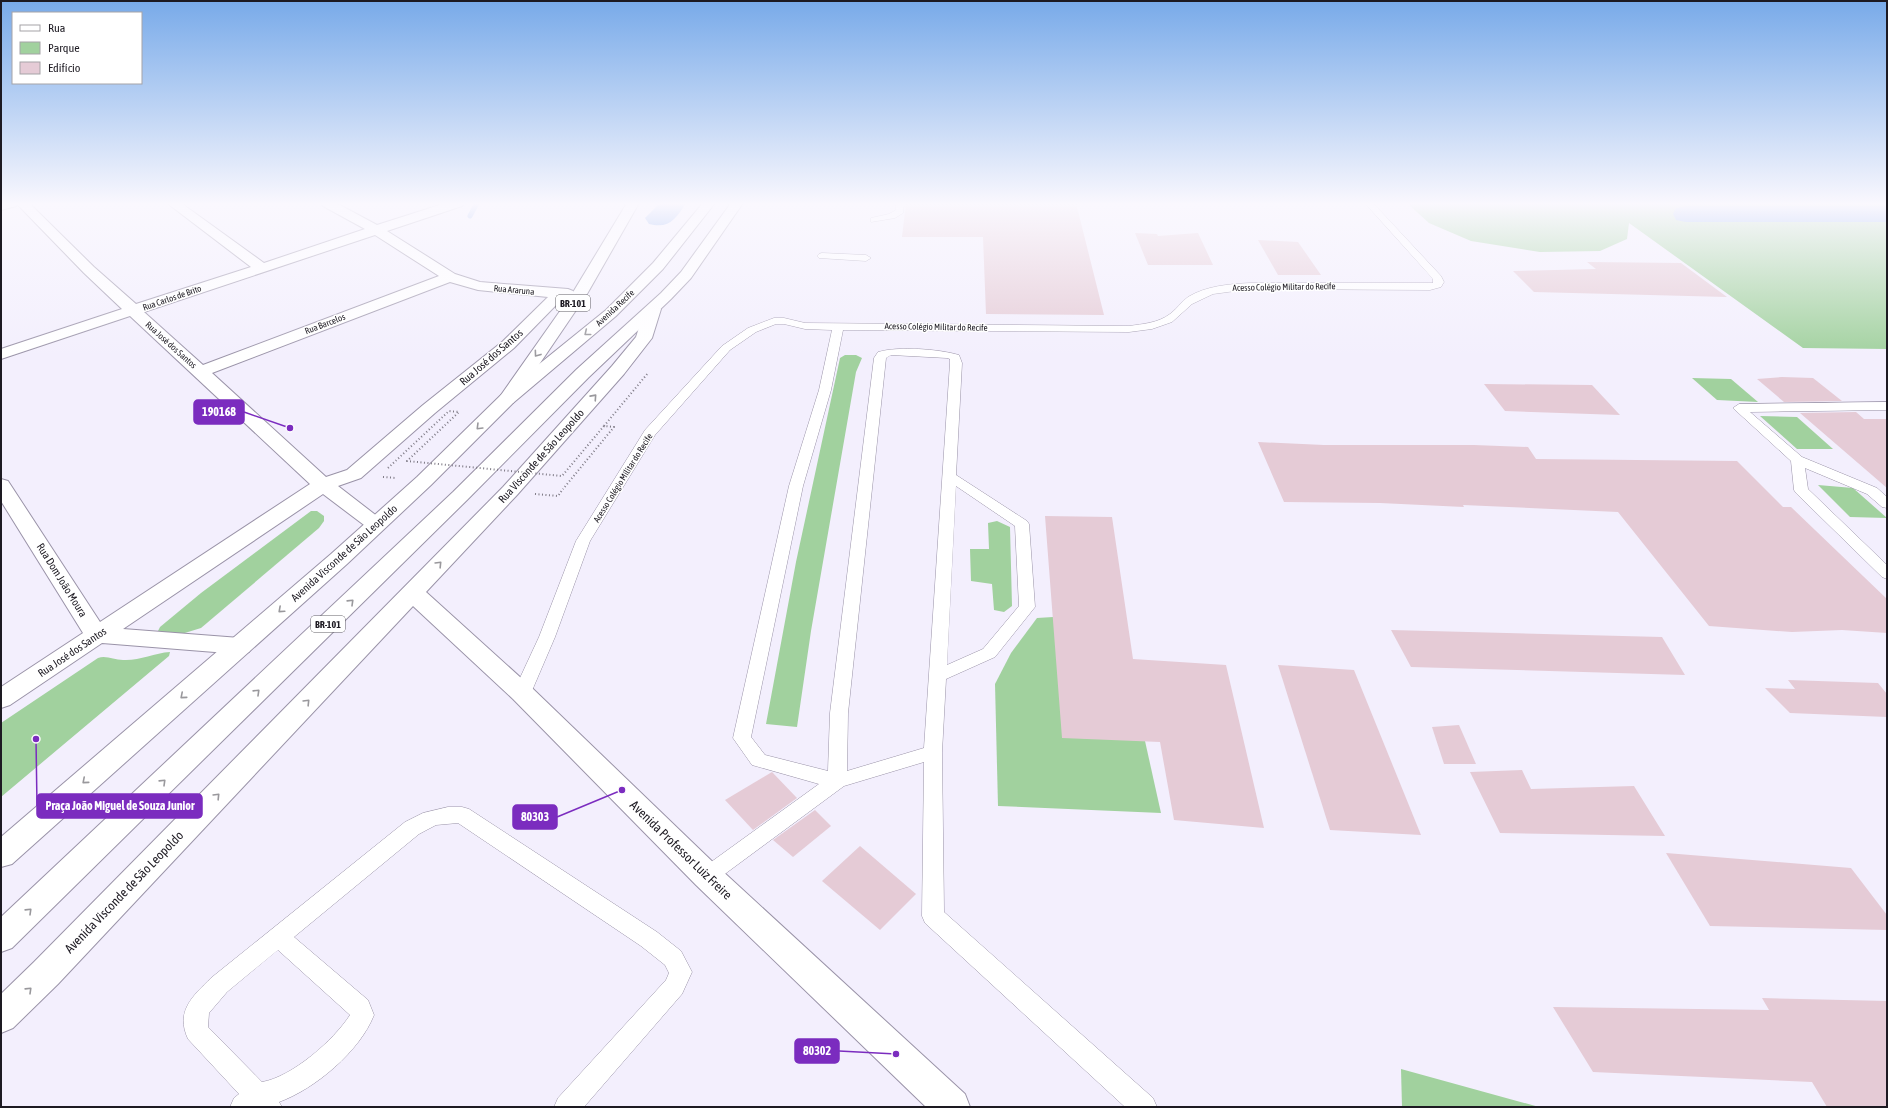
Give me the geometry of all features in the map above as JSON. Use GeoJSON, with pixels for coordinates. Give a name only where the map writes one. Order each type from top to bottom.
{"type":"FeatureCollection","features":[{"type":"Feature","properties":{"kind":"main road","name":"Rua José dos Santos"},"geometry":{"type":"LineString","coordinates":[[74,255],[323,485],[375,524]]}},
{"type":"Feature","properties":{"kind":"main road"},"geometry":{"type":"LineString","coordinates":[[244,255],[262,268]]}},
{"type":"Feature","properties":{"kind":"main road","name":"Rua Carlos de Brito"},"geometry":{"type":"LineString","coordinates":[[1,354],[302,255]]}},
{"type":"Feature","properties":{"kind":"main road","name":"Rua Araruna"},"geometry":{"type":"LineString","coordinates":[[415,255],[450,277],[494,288],[558,294],[579,294]]}},
{"type":"Feature","properties":{"kind":"main road","name":"Avenida Visconde de São Leopoldo"},"geometry":{"type":"LineString","coordinates":[[1,855],[240,646],[424,481],[507,399],[579,294],[603,255]]}},
{"type":"Feature","properties":{"kind":"main road","name":"Avenida Recife"},"geometry":{"type":"LineString","coordinates":[[507,399],[611,313],[658,266],[667,255]]}},
{"type":"Feature","properties":{"kind":"main road","name":"BR-101"},"geometry":{"type":"LineString","coordinates":[[1,938],[653,308],[686,275],[700,255]]}},
{"type":"Feature","properties":{"kind":"main road","name":"Rua Barcelos"},"geometry":{"type":"LineString","coordinates":[[200,372],[450,277]]}},
{"type":"Feature","properties":{"kind":"main road","name":"Rua José dos Santos"},"geometry":{"type":"LineString","coordinates":[[1,699],[323,485],[354,474],[508,345],[558,294]]}},
{"type":"Feature","properties":{"kind":"main road","name":"Rua Visconde de São Leopoldo"},"geometry":{"type":"LineString","coordinates":[[412,592],[510,491],[618,370],[644,338],[653,308]]}},
{"type":"Feature","properties":{"kind":"main road","name":"Rua Dom João Moura"},"geometry":{"type":"LineString","coordinates":[[1,485],[96,635]]}},
{"type":"Feature","properties":{"kind":"main road","name":"Avenida Visconde de São Leopoldo"},"geometry":{"type":"LineString","coordinates":[[1,1017],[46,974],[412,592]]}},
{"type":"Feature","properties":{"kind":"main road","name":"Avenida Professor Luiz Freire"},"geometry":{"type":"LineString","coordinates":[[412,592],[522,693],[707,876],[952,1107]]}},
{"type":"Feature","properties":{"kind":"main road"},"geometry":{"type":"LineString","coordinates":[[96,635],[240,646]]}},
{"type":"Feature","properties":{"kind":"lane","name":"Acesso Colégio Militar do Recife"},"geometry":{"type":"LineString","coordinates":[[522,693],[547,637],[583,541],[650,433],[726,348],[752,330],[778,321],[805,326],[1129,328],[1151,326],[1174,316],[1185,303],[1196,297],[1207,292],[1227,288],[1250,286],[1430,287],[1437,285],[1439,282],[1437,278],[1416,255]]}},
{"type":"Feature","properties":{"kind":"lane"},"geometry":{"type":"LineString","coordinates":[[822,256],[866,258]]}},
{"type":"Feature","properties":{"kind":"lane"},"geometry":{"type":"LineString","coordinates":[[837,781],[759,760],[742,738],[796,486],[825,390],[838,326]]}},
{"type":"Feature","properties":{"kind":"lane"},"geometry":{"type":"LineString","coordinates":[[837,781],[839,713],[882,354],[892,352],[948,355],[955,357],[933,752],[933,916],[1144,1107]]}},
{"type":"Feature","properties":{"kind":"lane"},"geometry":{"type":"LineString","coordinates":[[1887,406],[1739,408],[1797,460],[1872,491],[1887,504]]}},
{"type":"Feature","properties":{"kind":"lane"},"geometry":{"type":"LineString","coordinates":[[1797,460],[1801,490],[1887,574]]}},
{"type":"Feature","properties":{"kind":"lane"},"geometry":{"type":"LineString","coordinates":[[937,676],[989,653],[1027,607],[1022,524],[949,476]]}},
{"type":"Feature","properties":{"kind":"lane"},"geometry":{"type":"LineString","coordinates":[[707,876],[837,781],[933,752]]}},
{"type":"Feature","properties":{"kind":"lane"},"geometry":{"type":"LineString","coordinates":[[279,937],[360,1008],[362,1014],[359,1023],[344,1040],[306,1075],[289,1086],[270,1093],[256,1103],[196,1031],[197,1009],[219,985],[418,825],[435,816],[449,814],[462,815],[649,939],[673,958],[681,972],[674,987],[567,1107]]}},
{"type":"Feature","properties":{"kind":"path"},"geometry":{"type":"LineString","coordinates":[[388,468],[449,411],[459,412],[407,461],[562,476],[648,373]]}},
{"type":"Feature","properties":{"kind":"path"},"geometry":{"type":"LineString","coordinates":[[558,496],[614,427],[604,426]]}},
{"type":"Feature","properties":{"kind":"path"},"geometry":{"type":"LineString","coordinates":[[354,474],[424,481]]}},
{"type":"Feature","properties":{"kind":"green space"},"geometry":{"type":"Polygon","coordinates":[[[1673,255],[1887,255],[1887,349],[1803,348],[1673,255]]]}},
{"type":"Feature","properties":{"kind":"green space"},"geometry":{"type":"Polygon","coordinates":[[[845,355],[856,355],[862,358],[856,372],[811,631],[797,727],[766,724],[796,562],[840,358],[845,355]]]}},
{"type":"Feature","properties":{"kind":"green space"},"geometry":{"type":"Polygon","coordinates":[[[1692,378],[1731,379],[1758,402],[1717,400],[1692,378]]]}},
{"type":"Feature","properties":{"kind":"green space"},"geometry":{"type":"Polygon","coordinates":[[[1760,416],[1797,417],[1833,449],[1797,449],[1760,416]]]}},
{"type":"Feature","properties":{"kind":"green space"},"geometry":{"type":"Polygon","coordinates":[[[1818,485],[1853,488],[1887,518],[1850,517],[1818,485]]]}},
{"type":"Feature","properties":{"kind":"green space"},"geometry":{"type":"Polygon","coordinates":[[[311,511],[317,511],[324,516],[324,521],[319,528],[201,628],[175,636],[159,634],[158,631],[160,627],[201,593],[311,511]]]}},
{"type":"Feature","properties":{"kind":"green space"},"geometry":{"type":"Polygon","coordinates":[[[997,521],[1010,527],[1012,606],[1004,612],[994,610],[992,584],[971,581],[970,549],[989,549],[988,523],[997,521]]]}},
{"type":"Feature","properties":{"kind":"green space"},"geometry":{"type":"Polygon","coordinates":[[[1053,617],[1145,741],[1161,813],[998,806],[995,684],[1011,653],[1037,618],[1053,617]]]}},
{"type":"Feature","properties":{"kind":"green space"},"geometry":{"type":"Polygon","coordinates":[[[170,652],[169,656],[1,797],[1,723],[98,658],[104,657],[129,660],[170,652]]]}},
{"type":"Feature","properties":{"kind":"green space"},"geometry":{"type":"Polygon","coordinates":[[[1401,1069],[1539,1107],[1402,1107],[1401,1069]]]}},
{"type":"Feature","properties":{"kind":"building"},"geometry":{"type":"Polygon","coordinates":[[[984,255],[1089,255],[1104,315],[986,314],[984,255]]]}},
{"type":"Feature","properties":{"kind":"building"},"geometry":{"type":"Polygon","coordinates":[[[1144,255],[1208,255],[1213,265],[1148,265],[1144,255]]]}},
{"type":"Feature","properties":{"kind":"building"},"geometry":{"type":"Polygon","coordinates":[[[1266,255],[1307,255],[1321,275],[1278,275],[1266,255]]]}},
{"type":"Feature","properties":{"kind":"building"},"geometry":{"type":"Polygon","coordinates":[[[1587,262],[1681,263],[1727,297],[1534,292],[1513,271],[1596,269],[1587,262]]]}},
{"type":"Feature","properties":{"kind":"building"},"geometry":{"type":"Polygon","coordinates":[[[1782,377],[1813,378],[1842,401],[1784,402],[1757,379],[1782,377]]]}},
{"type":"Feature","properties":{"kind":"building"},"geometry":{"type":"Polygon","coordinates":[[[1484,384],[1592,385],[1620,415],[1505,411],[1484,384]]]}},
{"type":"Feature","properties":{"kind":"building"},"geometry":{"type":"Polygon","coordinates":[[[1856,412],[1864,419],[1887,419],[1887,488],[1800,413],[1856,412]]]}},
{"type":"Feature","properties":{"kind":"building"},"geometry":{"type":"Polygon","coordinates":[[[1258,442],[1324,445],[1474,445],[1528,447],[1536,459],[1737,461],[1783,507],[1791,507],[1887,599],[1887,633],[1842,630],[1792,632],[1709,626],[1618,512],[1463,505],[1464,507],[1380,503],[1284,502],[1258,442]]]}},
{"type":"Feature","properties":{"kind":"building"},"geometry":{"type":"Polygon","coordinates":[[[1045,516],[1112,517],[1133,659],[1226,665],[1264,828],[1174,820],[1160,742],[1062,738],[1045,516]]]}},
{"type":"Feature","properties":{"kind":"building"},"geometry":{"type":"Polygon","coordinates":[[[1391,630],[1662,637],[1685,675],[1411,667],[1391,630]]]}},
{"type":"Feature","properties":{"kind":"building"},"geometry":{"type":"Polygon","coordinates":[[[1278,665],[1354,670],[1421,835],[1330,830],[1278,665]]]}},
{"type":"Feature","properties":{"kind":"building"},"geometry":{"type":"Polygon","coordinates":[[[1788,680],[1878,683],[1887,694],[1887,717],[1790,713],[1765,688],[1795,689],[1788,680]]]}},
{"type":"Feature","properties":{"kind":"building"},"geometry":{"type":"Polygon","coordinates":[[[1459,725],[1476,764],[1444,764],[1432,727],[1459,725]]]}},
{"type":"Feature","properties":{"kind":"building"},"geometry":{"type":"Polygon","coordinates":[[[1522,770],[1531,789],[1634,786],[1665,836],[1500,833],[1470,772],[1522,770]]]}},
{"type":"Feature","properties":{"kind":"building"},"geometry":{"type":"Polygon","coordinates":[[[772,772],[797,798],[753,830],[725,800],[772,772]]]}},
{"type":"Feature","properties":{"kind":"building"},"geometry":{"type":"Polygon","coordinates":[[[815,810],[831,826],[793,857],[773,840],[815,810]]]}},
{"type":"Feature","properties":{"kind":"building"},"geometry":{"type":"Polygon","coordinates":[[[860,846],[916,894],[880,930],[822,881],[860,846]]]}},
{"type":"Feature","properties":{"kind":"building"},"geometry":{"type":"Polygon","coordinates":[[[1666,853],[1851,868],[1887,915],[1887,930],[1710,926],[1666,853]]]}},
{"type":"Feature","properties":{"kind":"building"},"geometry":{"type":"Polygon","coordinates":[[[1762,998],[1887,1001],[1887,1107],[1827,1107],[1812,1082],[1593,1072],[1553,1007],[1769,1010],[1762,998]]]}},
{"type":"Feature","properties":{"kind":"place","name":"190168"},"geometry":{"type":"Point","coordinates":[290,428]}},
{"type":"Feature","properties":{"kind":"place","name":"Praça João Miguel de Souza Junior"},"geometry":{"type":"Point","coordinates":[36,739]}},
{"type":"Feature","properties":{"kind":"place","name":"80303"},"geometry":{"type":"Point","coordinates":[622,790]}},
{"type":"Feature","properties":{"kind":"place","name":"80302"},"geometry":{"type":"Point","coordinates":[896,1054]}}]}
